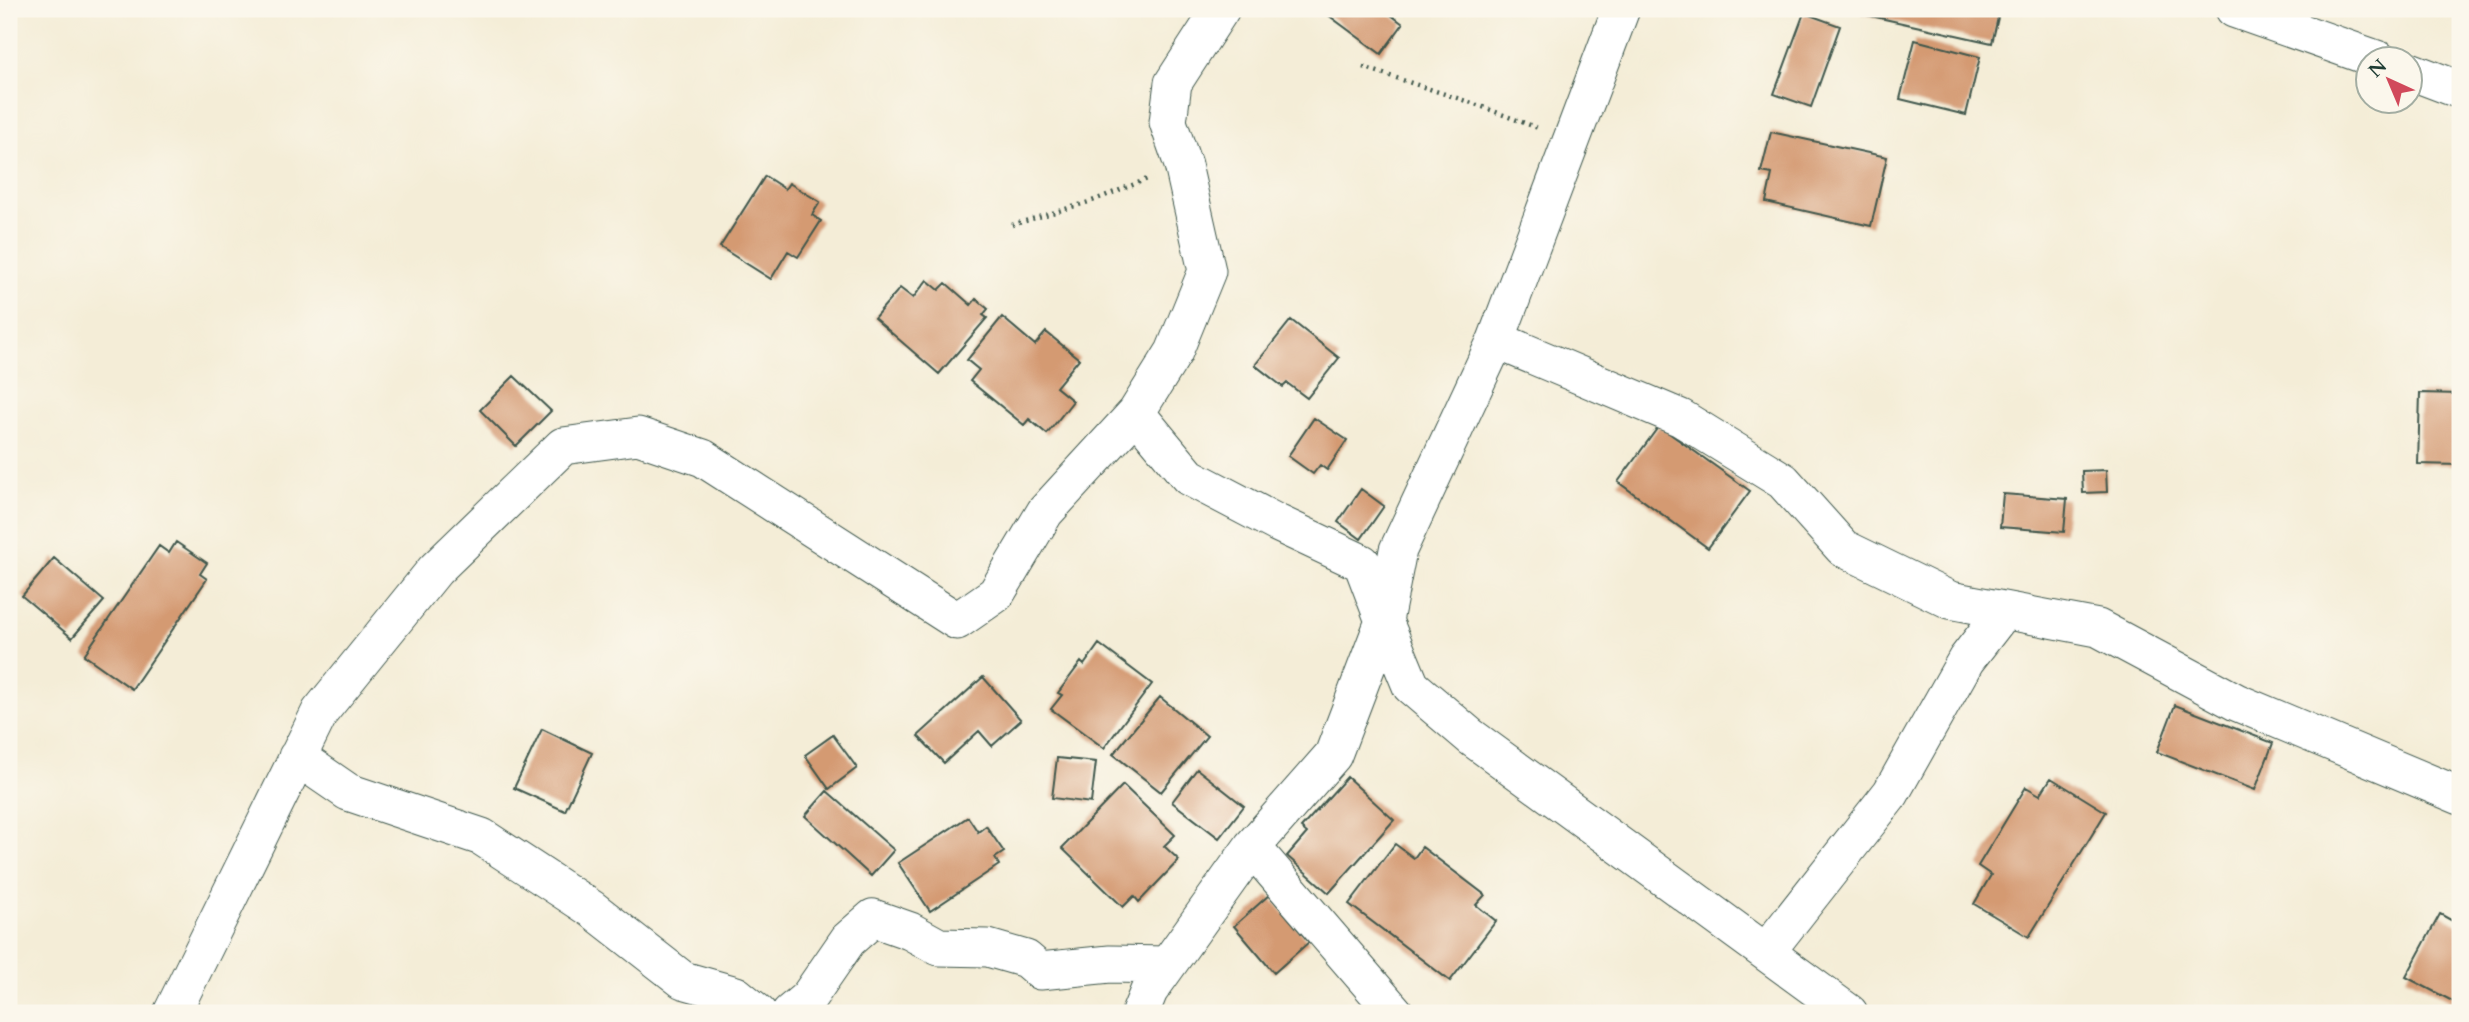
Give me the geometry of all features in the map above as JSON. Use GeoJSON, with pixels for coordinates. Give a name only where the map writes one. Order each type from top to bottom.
{"type":"FeatureCollection","features":[{"type":"Feature","properties":{"kind":"street"},"geometry":{"type":"LineString","coordinates":[[172,1013],[320,712],[435,570],[563,446],[638,436],[703,458],[957,621],[996,594],[1045,512],[1136,413],[1174,352],[1207,271],[1183,165],[1168,122],[1173,83],[1221,9]]}},
{"type":"Feature","properties":{"kind":"street"},"geometry":{"type":"LineString","coordinates":[[1140,1013],[1149,991],[1252,847],[1333,755],[1384,621],[1398,550],[1496,340],[1621,9]]}},
{"type":"Feature","properties":{"kind":"street"},"geometry":{"type":"LineString","coordinates":[[2234,9],[2354,51]]}},
{"type":"Feature","properties":{"kind":"street"},"geometry":{"type":"LineString","coordinates":[[2424,76],[2460,90]]}},
{"type":"Feature","properties":{"kind":"street"},"geometry":{"type":"LineString","coordinates":[[1496,340],[1681,418],[1783,481],[1843,548],[1950,600],[2098,628],[2236,702],[2455,786]]}},
{"type":"Feature","properties":{"kind":"street"},"geometry":{"type":"LineString","coordinates":[[1136,413],[1189,477],[1362,564],[1411,686],[1471,737],[1849,1013]]}},
{"type":"Feature","properties":{"kind":"street"},"geometry":{"type":"LineString","coordinates":[[1766,952],[1891,793],[1966,660],[2004,611]]}},
{"type":"Feature","properties":{"kind":"street"},"geometry":{"type":"LineString","coordinates":[[298,757],[348,792],[482,837],[592,909],[683,979],[736,995],[758,1013]]}},
{"type":"Feature","properties":{"kind":"street"},"geometry":{"type":"LineString","coordinates":[[1252,847],[1395,1013]]}},
{"type":"Feature","properties":{"kind":"street"},"geometry":{"type":"LineString","coordinates":[[790,1013],[808,998],[848,940],[873,918],[910,931],[939,947],[988,948],[1026,959],[1040,971],[1110,964],[1167,965]]}},
{"type":"Feature","properties":{"kind":"path"},"geometry":{"type":"LineString","coordinates":[[1363,67],[1472,103],[1572,141]]}},
{"type":"Feature","properties":{"kind":"path"},"geometry":{"type":"LineString","coordinates":[[1012,225],[1092,201],[1183,165]]}},
{"type":"Feature","properties":{"kind":"building"},"geometry":{"type":"Polygon","coordinates":[[[1320,9],[1383,9],[1403,24],[1381,54],[1320,9]]]}},
{"type":"Feature","properties":{"kind":"building"},"geometry":{"type":"Polygon","coordinates":[[[1864,9],[2000,9],[1992,43],[1862,14],[1864,9]]]}},
{"type":"Feature","properties":{"kind":"building"},"geometry":{"type":"Polygon","coordinates":[[[1804,13],[1840,26],[1811,107],[1774,94],[1804,13]]]}},
{"type":"Feature","properties":{"kind":"building"},"geometry":{"type":"Polygon","coordinates":[[[1915,40],[1980,57],[1966,115],[1900,99],[1915,40]]]}},
{"type":"Feature","properties":{"kind":"building"},"geometry":{"type":"Polygon","coordinates":[[[1771,132],[1887,157],[1871,226],[1766,202],[1772,174],[1761,172],[1771,132]]]}},
{"type":"Feature","properties":{"kind":"building"},"geometry":{"type":"Polygon","coordinates":[[[765,176],[785,189],[789,183],[820,202],[812,215],[821,221],[798,257],[788,251],[771,279],[720,247],[765,176]]]}},
{"type":"Feature","properties":{"kind":"building"},"geometry":{"type":"Polygon","coordinates":[[[927,280],[939,290],[946,283],[971,305],[976,299],[988,309],[983,315],[987,318],[939,374],[874,318],[900,288],[913,298],[927,280]]]}},
{"type":"Feature","properties":{"kind":"building"},"geometry":{"type":"Polygon","coordinates":[[[1002,317],[1035,345],[1046,332],[1079,359],[1056,387],[1073,401],[1047,434],[1029,419],[1024,425],[970,381],[979,370],[967,360],[1002,317]]]}},
{"type":"Feature","properties":{"kind":"building"},"geometry":{"type":"Polygon","coordinates":[[[1291,320],[1339,358],[1307,398],[1287,383],[1283,387],[1255,365],[1291,320]]]}},
{"type":"Feature","properties":{"kind":"building"},"geometry":{"type":"Polygon","coordinates":[[[514,376],[551,411],[516,446],[480,410],[514,376]]]}},
{"type":"Feature","properties":{"kind":"building"},"geometry":{"type":"Polygon","coordinates":[[[2420,393],[2460,394],[2460,465],[2418,464],[2420,393]]]}},
{"type":"Feature","properties":{"kind":"building"},"geometry":{"type":"Polygon","coordinates":[[[1314,418],[1347,440],[1327,470],[1320,465],[1313,474],[1288,456],[1314,418]]]}},
{"type":"Feature","properties":{"kind":"building"},"geometry":{"type":"Polygon","coordinates":[[[1659,426],[1750,491],[1708,548],[1618,482],[1659,426]]]}},
{"type":"Feature","properties":{"kind":"building"},"geometry":{"type":"Polygon","coordinates":[[[2106,470],[2107,492],[2083,493],[2082,471],[2106,470]]]}},
{"type":"Feature","properties":{"kind":"building"},"geometry":{"type":"Polygon","coordinates":[[[1361,489],[1384,506],[1361,539],[1338,522],[1361,489]]]}},
{"type":"Feature","properties":{"kind":"building"},"geometry":{"type":"Polygon","coordinates":[[[2003,494],[2067,499],[2064,532],[2000,527],[2003,494]]]}},
{"type":"Feature","properties":{"kind":"building"},"geometry":{"type":"Polygon","coordinates":[[[176,542],[207,563],[200,574],[207,579],[132,689],[84,655],[159,546],[169,553],[176,542]]]}},
{"type":"Feature","properties":{"kind":"building"},"geometry":{"type":"Polygon","coordinates":[[[54,558],[104,601],[72,638],[22,596],[54,558]]]}},
{"type":"Feature","properties":{"kind":"building"},"geometry":{"type":"Polygon","coordinates":[[[1099,644],[1152,684],[1104,748],[1051,709],[1062,695],[1058,693],[1081,662],[1084,665],[1099,644]]]}},
{"type":"Feature","properties":{"kind":"building"},"geometry":{"type":"Polygon","coordinates":[[[983,677],[1021,720],[992,746],[979,731],[944,763],[918,736],[983,677]]]}},
{"type":"Feature","properties":{"kind":"building"},"geometry":{"type":"Polygon","coordinates":[[[1160,697],[1207,736],[1161,792],[1113,754],[1160,697]]]}},
{"type":"Feature","properties":{"kind":"building"},"geometry":{"type":"Polygon","coordinates":[[[2175,705],[2273,743],[2255,790],[2157,752],[2175,705]]]}},
{"type":"Feature","properties":{"kind":"building"},"geometry":{"type":"Polygon","coordinates":[[[542,729],[592,753],[565,811],[514,788],[542,729]]]}},
{"type":"Feature","properties":{"kind":"building"},"geometry":{"type":"Polygon","coordinates":[[[833,735],[857,768],[829,789],[805,755],[833,735]]]}},
{"type":"Feature","properties":{"kind":"building"},"geometry":{"type":"Polygon","coordinates":[[[1057,758],[1096,762],[1091,803],[1052,798],[1057,758]]]}},
{"type":"Feature","properties":{"kind":"building"},"geometry":{"type":"Polygon","coordinates":[[[1197,769],[1244,806],[1219,838],[1172,802],[1197,769]]]}},
{"type":"Feature","properties":{"kind":"building"},"geometry":{"type":"Polygon","coordinates":[[[1347,777],[1394,820],[1329,893],[1287,856],[1307,833],[1301,828],[1347,777]]]}},
{"type":"Feature","properties":{"kind":"building"},"geometry":{"type":"Polygon","coordinates":[[[2051,778],[2106,812],[2029,937],[1974,904],[1991,875],[1978,866],[2026,787],[2040,795],[2051,778]]]}},
{"type":"Feature","properties":{"kind":"building"},"geometry":{"type":"Polygon","coordinates":[[[1123,785],[1175,835],[1164,846],[1179,860],[1139,902],[1134,896],[1123,907],[1062,848],[1123,785]]]}},
{"type":"Feature","properties":{"kind":"building"},"geometry":{"type":"Polygon","coordinates":[[[827,791],[894,850],[871,876],[805,816],[827,791]]]}},
{"type":"Feature","properties":{"kind":"building"},"geometry":{"type":"Polygon","coordinates":[[[968,817],[978,832],[986,826],[1004,852],[995,858],[999,865],[930,911],[898,863],[968,817]]]}},
{"type":"Feature","properties":{"kind":"building"},"geometry":{"type":"Polygon","coordinates":[[[1395,844],[1414,858],[1422,847],[1485,895],[1476,905],[1496,921],[1450,981],[1349,904],[1395,844]]]}},
{"type":"Feature","properties":{"kind":"building"},"geometry":{"type":"Polygon","coordinates":[[[1269,895],[1309,942],[1274,973],[1234,926],[1269,895]]]}},
{"type":"Feature","properties":{"kind":"building"},"geometry":{"type":"Polygon","coordinates":[[[2440,914],[2460,925],[2460,1005],[2406,977],[2440,914]]]}}]}
